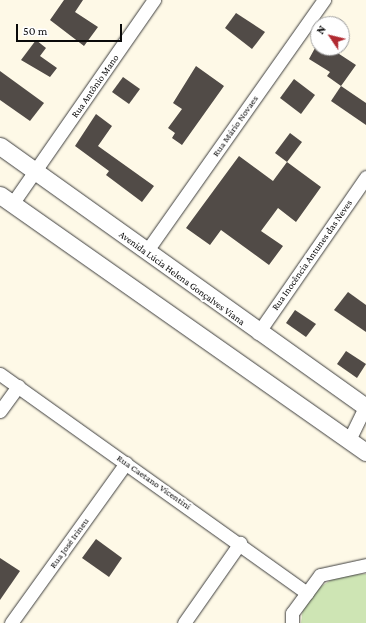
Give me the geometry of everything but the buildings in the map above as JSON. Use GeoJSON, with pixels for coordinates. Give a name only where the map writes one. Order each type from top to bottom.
{"type":"FeatureCollection","features":[{"type":"Feature","properties":{"kind":"street","name":"Rua Antônio Mano"},"geometry":{"type":"LineString","coordinates":[[6,200],[35,172],[154,0]]}},
{"type":"Feature","properties":{"kind":"street","name":"Rua Mário Novaes"},"geometry":{"type":"LineString","coordinates":[[146,252],[324,0]]}},
{"type":"Feature","properties":{"kind":"street","name":"Avenida Lúcia Helena Gonçalves Viana"},"geometry":{"type":"LineString","coordinates":[[0,146],[258,333],[366,406]]}},
{"type":"Feature","properties":{"kind":"street","name":"Rua Inocência Antunes das Neves"},"geometry":{"type":"LineString","coordinates":[[258,333],[366,177]]}},
{"type":"Feature","properties":{"kind":"street"},"geometry":{"type":"LineString","coordinates":[[6,200],[366,452]]}},
{"type":"Feature","properties":{"kind":"street","name":"Rua Caetano Vicentini"},"geometry":{"type":"LineString","coordinates":[[0,374],[240,543],[307,593]]}},
{"type":"Feature","properties":{"kind":"street"},"geometry":{"type":"LineString","coordinates":[[0,411],[18,386]]}},
{"type":"Feature","properties":{"kind":"street"},"geometry":{"type":"LineString","coordinates":[[349,440],[366,406]]}},
{"type":"Feature","properties":{"kind":"street","name":"Rua José Irineu"},"geometry":{"type":"LineString","coordinates":[[11,623],[126,463]]}},
{"type":"Feature","properties":{"kind":"street"},"geometry":{"type":"LineString","coordinates":[[184,623],[240,543]]}},
{"type":"Feature","properties":{"kind":"street"},"geometry":{"type":"LineString","coordinates":[[292,623],[292,613],[320,575],[366,564]]}},
{"type":"Feature","properties":{"kind":"green space"},"geometry":{"type":"Polygon","coordinates":[[[366,574],[366,623],[301,623],[303,608],[320,587],[339,575],[366,574]]]}}]}
